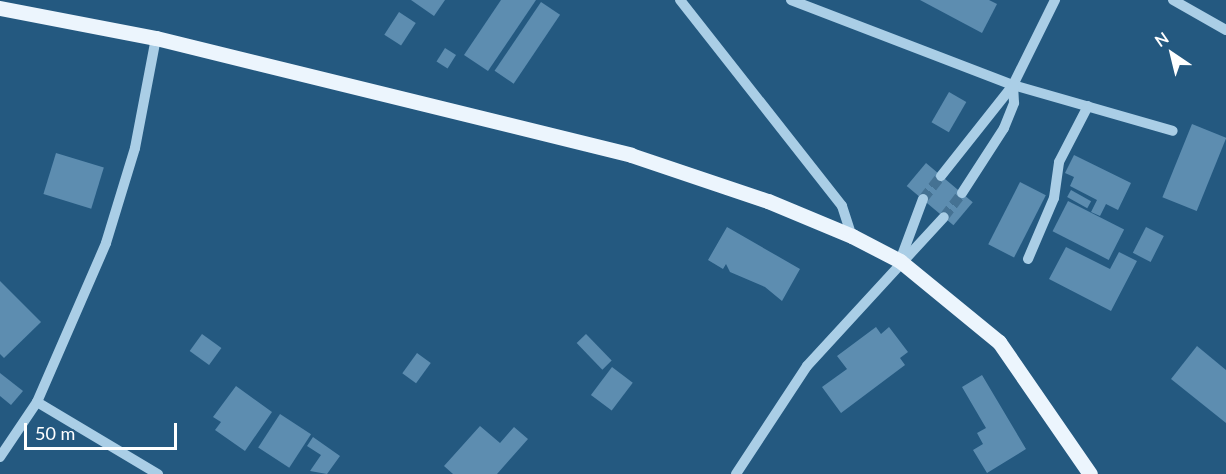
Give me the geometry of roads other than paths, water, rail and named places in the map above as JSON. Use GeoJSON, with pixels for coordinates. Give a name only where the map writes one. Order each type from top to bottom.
{"type":"FeatureCollection","features":[{"type":"Feature","properties":{"kind":"main road"},"geometry":{"type":"LineString","coordinates":[[0,8],[156,38],[631,155],[852,236],[900,261],[999,342],[1090,474]]}},
{"type":"Feature","properties":{"kind":"street"},"geometry":{"type":"LineString","coordinates":[[680,0],[842,206],[852,236]]}},
{"type":"Feature","properties":{"kind":"street"},"geometry":{"type":"LineString","coordinates":[[791,0],[1013,85],[1173,131]]}},
{"type":"Feature","properties":{"kind":"street"},"geometry":{"type":"LineString","coordinates":[[941,176],[1013,85],[1055,0]]}},
{"type":"Feature","properties":{"kind":"street"},"geometry":{"type":"LineString","coordinates":[[1173,0],[1226,30]]}},
{"type":"Feature","properties":{"kind":"street"},"geometry":{"type":"LineString","coordinates":[[0,457],[37,402],[106,243],[135,148],[156,38]]}},
{"type":"Feature","properties":{"kind":"street"},"geometry":{"type":"LineString","coordinates":[[962,193],[1004,128],[1014,103],[1013,85]]}},
{"type":"Feature","properties":{"kind":"street"},"geometry":{"type":"LineString","coordinates":[[1028,259],[1054,198],[1059,162],[1088,106]]}},
{"type":"Feature","properties":{"kind":"street"},"geometry":{"type":"LineString","coordinates":[[900,261],[923,199]]}},
{"type":"Feature","properties":{"kind":"street"},"geometry":{"type":"LineString","coordinates":[[736,474],[792,386],[900,261],[944,217]]}},
{"type":"Feature","properties":{"kind":"street"},"geometry":{"type":"LineString","coordinates":[[37,402],[158,474]]}},
{"type":"Feature","properties":{"kind":"tunnel"},"geometry":{"type":"LineString","coordinates":[[923,199],[941,176]]}},
{"type":"Feature","properties":{"kind":"tunnel"},"geometry":{"type":"LineString","coordinates":[[944,217],[962,193]]}}]}
